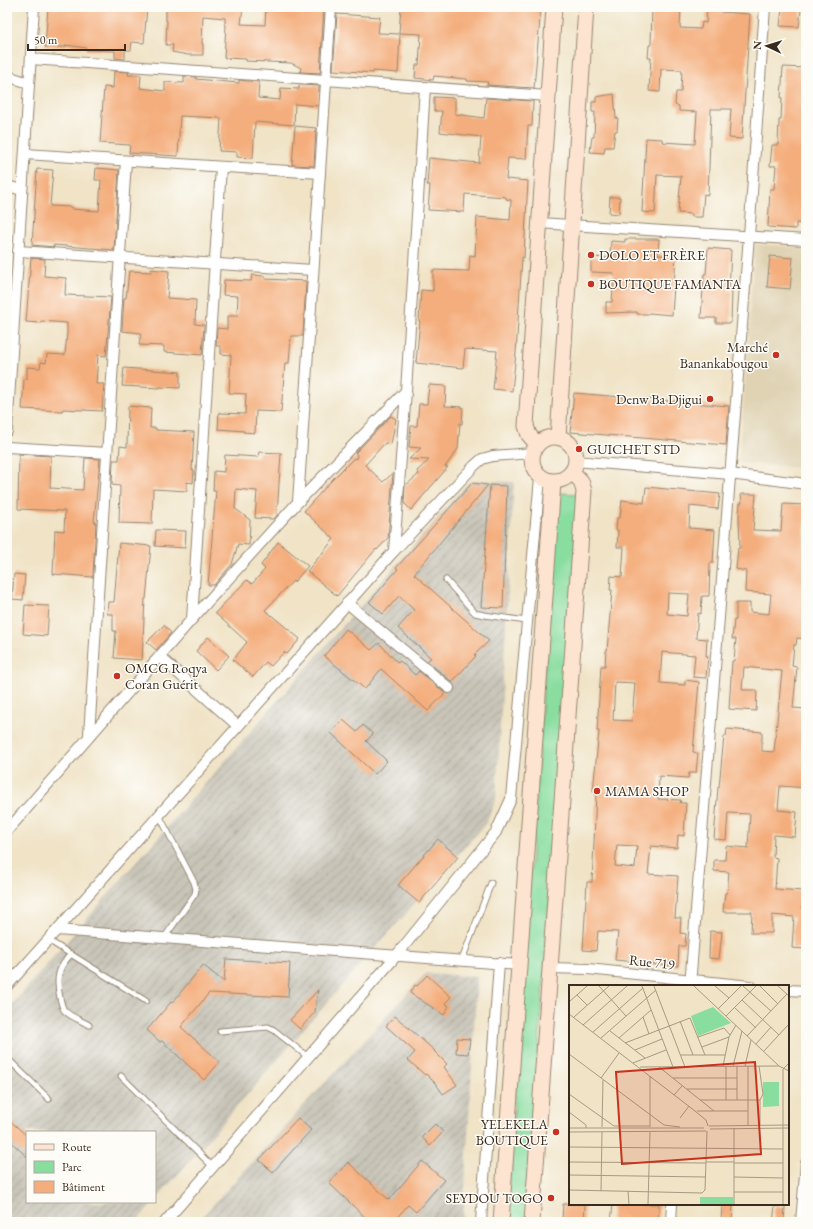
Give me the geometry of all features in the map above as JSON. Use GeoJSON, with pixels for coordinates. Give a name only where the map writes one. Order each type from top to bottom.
{"type":"FeatureCollection","features":[{"type":"Feature","properties":{"kind":"main road"},"geometry":{"type":"LineString","coordinates":[[554,7],[526,426],[535,448],[532,466],[546,480],[564,480],[574,466]]}},
{"type":"Feature","properties":{"kind":"main road"},"geometry":{"type":"LineString","coordinates":[[558,437],[586,7]]}},
{"type":"Feature","properties":{"kind":"main road"},"geometry":{"type":"LineString","coordinates":[[532,1222],[584,491],[574,466],[575,452],[569,442],[558,437],[547,438],[535,448]]}},
{"type":"Feature","properties":{"kind":"main road"},"geometry":{"type":"LineString","coordinates":[[501,1222],[519,965],[546,480]]}},
{"type":"Feature","properties":{"kind":"street"},"geometry":{"type":"LineString","coordinates":[[7,431],[12,280],[18,251],[34,7]]}},
{"type":"Feature","properties":{"kind":"street"},"geometry":{"type":"LineString","coordinates":[[298,502],[331,7]]}},
{"type":"Feature","properties":{"kind":"street"},"geometry":{"type":"LineString","coordinates":[[690,983],[749,236],[765,7]]}},
{"type":"Feature","properties":{"kind":"street"},"geometry":{"type":"LineString","coordinates":[[31,59],[548,96]]}},
{"type":"Feature","properties":{"kind":"street"},"geometry":{"type":"LineString","coordinates":[[7,76],[29,83]]}},
{"type":"Feature","properties":{"kind":"street"},"geometry":{"type":"LineString","coordinates":[[394,551],[406,391],[425,87]]}},
{"type":"Feature","properties":{"kind":"street"},"geometry":{"type":"LineString","coordinates":[[24,154],[320,173]]}},
{"type":"Feature","properties":{"kind":"street"},"geometry":{"type":"LineString","coordinates":[[89,735],[126,161]]}},
{"type":"Feature","properties":{"kind":"street"},"geometry":{"type":"LineString","coordinates":[[192,619],[221,167]]}},
{"type":"Feature","properties":{"kind":"street"},"geometry":{"type":"LineString","coordinates":[[7,186],[22,190]]}},
{"type":"Feature","properties":{"kind":"street"},"geometry":{"type":"LineString","coordinates":[[539,223],[806,240]]}},
{"type":"Feature","properties":{"kind":"street"},"geometry":{"type":"LineString","coordinates":[[18,251],[313,270]]}},
{"type":"Feature","properties":{"kind":"street"},"geometry":{"type":"LineString","coordinates":[[7,831],[89,735],[298,502],[406,391]]}},
{"type":"Feature","properties":{"kind":"street"},"geometry":{"type":"LineString","coordinates":[[7,447],[108,453]]}},
{"type":"Feature","properties":{"kind":"street"},"geometry":{"type":"LineString","coordinates":[[7,986],[347,603],[474,466],[482,459],[535,448]]}},
{"type":"Feature","properties":{"kind":"street"},"geometry":{"type":"LineString","coordinates":[[574,466],[730,474],[806,484]]}},
{"type":"Feature","properties":{"kind":"street"},"geometry":{"type":"LineString","coordinates":[[165,1222],[396,956],[496,832],[511,799],[527,621],[546,480]]}},
{"type":"Feature","properties":{"kind":"street"},"geometry":{"type":"LineString","coordinates":[[347,603],[449,688]]}},
{"type":"Feature","properties":{"kind":"street"},"geometry":{"type":"LineString","coordinates":[[160,657],[238,726]]}},
{"type":"Feature","properties":{"kind":"street"},"geometry":{"type":"LineString","coordinates":[[57,930],[519,965]]}},
{"type":"Feature","properties":{"kind":"street"},"geometry":{"type":"LineString","coordinates":[[481,1222],[499,963]]}},
{"type":"Feature","properties":{"kind":"street","name":"Rue 719"},"geometry":{"type":"LineString","coordinates":[[550,968],[588,969],[690,983],[730,985]]}},
{"type":"Feature","properties":{"kind":"street"},"geometry":{"type":"LineString","coordinates":[[789,990],[806,991]]}},
{"type":"Feature","properties":{"kind":"street"},"geometry":{"type":"LineString","coordinates":[[801,1222],[806,1163]]}},
{"type":"Feature","properties":{"kind":"street"},"geometry":{"type":"LineString","coordinates":[[671,1222],[672,1205]]}},
{"type":"Feature","properties":{"kind":"lane"},"geometry":{"type":"LineString","coordinates":[[446,580],[476,613],[484,616],[527,621]]}},
{"type":"Feature","properties":{"kind":"lane"},"geometry":{"type":"LineString","coordinates":[[159,815],[194,882],[196,889],[195,894],[164,938]]}},
{"type":"Feature","properties":{"kind":"lane"},"geometry":{"type":"LineString","coordinates":[[462,960],[491,883]]}},
{"type":"Feature","properties":{"kind":"lane"},"geometry":{"type":"LineString","coordinates":[[48,940],[146,1002]]}},
{"type":"Feature","properties":{"kind":"lane"},"geometry":{"type":"LineString","coordinates":[[70,954],[60,969],[58,977],[58,986],[63,1008],[66,1012],[89,1024]]}},
{"type":"Feature","properties":{"kind":"lane"},"geometry":{"type":"LineString","coordinates":[[220,1031],[268,1027],[308,1057]]}},
{"type":"Feature","properties":{"kind":"lane"},"geometry":{"type":"LineString","coordinates":[[7,1058],[49,1099]]}},
{"type":"Feature","properties":{"kind":"lane"},"geometry":{"type":"LineString","coordinates":[[121,1076],[212,1167]]}},
{"type":"Feature","properties":{"kind":"shaded area","name":"Marché Banankabougou"},"geometry":{"type":"Polygon","coordinates":[[[755,244],[806,248],[806,468],[739,463],[755,244]]]}},
{"type":"Feature","properties":{"kind":"shaded area"},"geometry":{"type":"Polygon","coordinates":[[[470,481],[514,482],[496,800],[486,823],[317,1014],[156,1200],[156,1131],[26,1131],[26,1203],[153,1203],[136,1222],[7,1222],[7,1010],[470,481]]]}},
{"type":"Feature","properties":{"kind":"shaded area"},"geometry":{"type":"Polygon","coordinates":[[[426,973],[477,977],[463,1222],[197,1222],[426,973]]]}},
{"type":"Feature","properties":{"kind":"green space"},"geometry":{"type":"Polygon","coordinates":[[[557,493],[580,494],[526,1222],[506,1222],[557,493]]]}},
{"type":"Feature","properties":{"kind":"building"},"geometry":{"type":"Polygon","coordinates":[[[48,7],[147,7],[144,43],[132,42],[131,50],[125,50],[125,59],[115,58],[115,51],[86,50],[86,48],[66,45],[66,47],[45,47],[48,7]]]}},
{"type":"Feature","properties":{"kind":"building"},"geometry":{"type":"Polygon","coordinates":[[[166,7],[243,7],[241,24],[265,25],[266,7],[324,7],[320,73],[300,72],[301,68],[291,63],[246,61],[246,59],[224,58],[225,18],[203,16],[203,55],[188,55],[172,52],[173,45],[166,45],[166,7]]]}},
{"type":"Feature","properties":{"kind":"building"},"geometry":{"type":"Polygon","coordinates":[[[401,7],[541,7],[534,88],[487,85],[488,82],[467,81],[467,79],[434,76],[433,80],[415,78],[416,65],[419,65],[421,34],[399,33],[401,7]]]}},
{"type":"Feature","properties":{"kind":"building"},"geometry":{"type":"Polygon","coordinates":[[[652,7],[681,7],[680,28],[701,29],[702,22],[706,23],[707,7],[721,7],[721,12],[750,14],[742,139],[729,138],[731,109],[711,109],[708,195],[704,194],[702,217],[692,217],[692,214],[678,213],[681,176],[657,175],[655,213],[642,212],[646,138],[662,139],[662,142],[695,144],[697,112],[679,111],[679,106],[675,105],[676,92],[681,92],[682,70],[661,69],[660,92],[649,91],[651,58],[648,58],[649,45],[651,45],[652,7]]]}},
{"type":"Feature","properties":{"kind":"building"},"geometry":{"type":"Polygon","coordinates":[[[782,8],[801,9],[799,27],[780,26],[782,8]]]}},
{"type":"Feature","properties":{"kind":"building"},"geometry":{"type":"Polygon","coordinates":[[[337,14],[380,17],[378,33],[400,34],[398,73],[333,70],[337,14]]]}},
{"type":"Feature","properties":{"kind":"building"},"geometry":{"type":"Polygon","coordinates":[[[783,67],[806,68],[806,121],[804,147],[806,147],[806,224],[796,223],[796,229],[768,227],[770,189],[774,189],[776,166],[770,166],[772,145],[778,145],[779,120],[781,120],[783,67]]]}},
{"type":"Feature","properties":{"kind":"building"},"geometry":{"type":"Polygon","coordinates":[[[114,71],[129,72],[128,75],[141,75],[140,88],[165,91],[165,82],[184,83],[184,76],[196,77],[196,79],[239,83],[239,80],[259,82],[258,98],[280,100],[281,88],[299,89],[299,85],[319,86],[318,106],[295,104],[294,125],[255,122],[253,158],[237,157],[237,152],[219,151],[221,118],[180,116],[178,156],[129,153],[130,145],[100,143],[104,87],[113,88],[114,71]]]}},
{"type":"Feature","properties":{"kind":"building"},"geometry":{"type":"Polygon","coordinates":[[[614,94],[616,118],[618,118],[617,131],[615,131],[613,147],[605,147],[604,153],[590,152],[592,137],[594,137],[595,112],[592,112],[592,102],[596,102],[596,97],[614,94]]]}},
{"type":"Feature","properties":{"kind":"building"},"geometry":{"type":"Polygon","coordinates":[[[434,97],[455,98],[455,114],[484,118],[486,98],[533,101],[532,126],[528,126],[526,159],[508,158],[506,179],[528,181],[524,258],[522,257],[512,391],[493,389],[497,351],[465,349],[463,368],[416,363],[421,290],[433,291],[433,270],[469,271],[470,255],[475,256],[477,217],[510,220],[511,200],[506,199],[506,197],[465,194],[464,212],[428,210],[430,185],[427,185],[429,158],[479,163],[481,137],[440,132],[442,111],[434,111],[434,97]]]}},
{"type":"Feature","properties":{"kind":"building"},"geometry":{"type":"Polygon","coordinates":[[[295,126],[316,128],[314,166],[292,165],[295,126]]]}},
{"type":"Feature","properties":{"kind":"building"},"geometry":{"type":"Polygon","coordinates":[[[96,168],[119,170],[114,250],[54,245],[54,247],[32,245],[37,169],[53,170],[50,206],[72,207],[72,209],[99,211],[101,180],[95,180],[96,168]]]}},
{"type":"Feature","properties":{"kind":"building"},"geometry":{"type":"Polygon","coordinates":[[[610,197],[620,197],[619,214],[609,213],[610,197]]]}},
{"type":"Feature","properties":{"kind":"building"},"geometry":{"type":"Polygon","coordinates":[[[625,239],[659,239],[658,255],[676,256],[672,315],[649,313],[637,314],[637,312],[606,313],[606,302],[612,302],[614,273],[591,272],[591,257],[610,258],[611,241],[625,242],[625,239]]]}},
{"type":"Feature","properties":{"kind":"building"},"geometry":{"type":"Polygon","coordinates":[[[708,248],[731,250],[729,291],[732,291],[731,323],[716,323],[716,318],[701,318],[704,274],[706,274],[708,248]]]}},
{"type":"Feature","properties":{"kind":"building"},"geometry":{"type":"Polygon","coordinates":[[[770,256],[793,258],[790,289],[767,287],[770,256]]]}},
{"type":"Feature","properties":{"kind":"building"},"geometry":{"type":"Polygon","coordinates":[[[31,258],[45,259],[44,276],[66,278],[65,295],[111,297],[106,356],[98,355],[96,384],[104,384],[102,411],[22,409],[24,379],[27,379],[27,367],[40,368],[41,362],[46,363],[47,354],[65,355],[67,333],[67,323],[41,321],[41,323],[26,322],[31,258]]]}},
{"type":"Feature","properties":{"kind":"building"},"geometry":{"type":"Polygon","coordinates":[[[151,269],[169,271],[167,298],[196,300],[195,324],[204,325],[202,355],[164,352],[164,346],[139,345],[141,333],[122,331],[124,298],[126,298],[129,271],[151,272],[151,269]]]}},
{"type":"Feature","properties":{"kind":"building"},"geometry":{"type":"Polygon","coordinates":[[[252,275],[265,276],[265,279],[306,281],[303,336],[291,336],[289,363],[285,363],[281,412],[256,411],[255,433],[218,429],[219,413],[245,414],[246,394],[229,393],[231,355],[221,354],[221,346],[216,346],[217,328],[227,329],[227,316],[237,316],[238,296],[223,295],[224,280],[251,281],[252,275]]]}},
{"type":"Feature","properties":{"kind":"building"},"geometry":{"type":"Polygon","coordinates":[[[124,368],[180,372],[180,388],[122,386],[124,368]]]}},
{"type":"Feature","properties":{"kind":"building"},"geometry":{"type":"Polygon","coordinates":[[[429,385],[446,386],[445,406],[463,407],[462,424],[460,423],[458,449],[445,467],[448,467],[411,510],[404,503],[405,486],[419,474],[417,471],[429,460],[409,459],[421,448],[409,447],[411,426],[417,426],[419,404],[427,404],[429,385]]]}},
{"type":"Feature","properties":{"kind":"building"},"geometry":{"type":"Polygon","coordinates":[[[574,393],[729,406],[726,445],[570,432],[574,393]]]}},
{"type":"Feature","properties":{"kind":"building"},"geometry":{"type":"Polygon","coordinates":[[[128,406],[151,408],[150,428],[156,428],[156,430],[194,432],[192,470],[194,470],[193,483],[187,482],[187,491],[153,489],[152,524],[119,523],[120,486],[112,485],[113,460],[119,460],[120,446],[127,447],[128,406]]]}},
{"type":"Feature","properties":{"kind":"building"},"geometry":{"type":"Polygon","coordinates":[[[391,416],[396,419],[391,444],[385,443],[365,465],[383,482],[393,473],[388,538],[377,550],[376,549],[337,596],[307,571],[334,539],[304,511],[354,458],[356,459],[357,455],[355,453],[391,416]]]}},
{"type":"Feature","properties":{"kind":"building"},"geometry":{"type":"Polygon","coordinates":[[[259,452],[281,453],[277,515],[274,519],[255,518],[257,491],[236,489],[235,509],[250,520],[249,545],[238,544],[232,564],[214,585],[208,585],[216,491],[213,491],[214,471],[224,472],[225,455],[258,457],[259,452]]]}},
{"type":"Feature","properties":{"kind":"building"},"geometry":{"type":"Polygon","coordinates":[[[19,454],[51,456],[50,488],[83,490],[85,458],[100,459],[94,522],[96,522],[93,577],[53,574],[55,530],[64,531],[65,511],[18,509],[19,454]]]}},
{"type":"Feature","properties":{"kind":"building"},"geometry":{"type":"Polygon","coordinates":[[[472,483],[488,485],[414,574],[489,641],[474,655],[476,656],[452,682],[427,661],[431,658],[398,628],[414,610],[399,596],[383,614],[369,602],[398,569],[396,568],[472,483]]]}},
{"type":"Feature","properties":{"kind":"building"},"geometry":{"type":"Polygon","coordinates":[[[490,485],[507,486],[503,608],[481,607],[490,485]]]}},
{"type":"Feature","properties":{"kind":"building"},"geometry":{"type":"Polygon","coordinates":[[[646,487],[720,494],[718,509],[690,506],[689,528],[715,530],[713,563],[710,563],[709,596],[702,596],[701,614],[698,613],[696,638],[707,639],[706,656],[708,656],[706,678],[693,677],[695,655],[662,652],[660,683],[685,685],[685,680],[699,682],[693,752],[698,753],[696,773],[689,773],[688,778],[659,776],[658,799],[681,800],[680,803],[686,803],[684,836],[678,835],[677,848],[651,846],[648,874],[678,876],[675,918],[681,918],[680,933],[686,934],[685,946],[679,946],[678,966],[637,964],[637,962],[615,960],[618,932],[598,931],[596,951],[583,950],[587,882],[592,882],[596,791],[593,791],[599,731],[597,731],[601,666],[605,666],[607,651],[612,590],[610,590],[611,576],[622,577],[624,547],[617,547],[617,518],[620,518],[622,500],[644,503],[646,487]],[[668,593],[667,614],[687,616],[689,594],[668,593]],[[615,682],[613,720],[632,721],[635,683],[615,682]],[[617,845],[615,866],[635,868],[637,846],[617,845]]]}},
{"type":"Feature","properties":{"kind":"building"},"geometry":{"type":"Polygon","coordinates":[[[741,494],[756,494],[753,530],[781,531],[783,504],[806,505],[804,548],[806,548],[806,639],[797,638],[796,645],[794,645],[792,666],[797,667],[793,708],[806,709],[806,788],[780,786],[778,810],[797,812],[795,837],[774,835],[773,857],[777,858],[775,889],[803,891],[802,908],[806,909],[806,949],[792,948],[794,917],[772,915],[772,933],[751,933],[752,912],[723,912],[729,872],[714,871],[714,860],[725,860],[726,846],[748,848],[750,814],[728,813],[726,840],[714,839],[724,736],[726,736],[727,729],[762,732],[762,751],[774,752],[782,671],[744,667],[742,690],[757,690],[756,711],[729,709],[732,661],[734,661],[736,639],[732,639],[734,620],[736,620],[736,603],[750,603],[750,612],[769,614],[771,594],[745,592],[746,571],[736,569],[738,548],[740,548],[739,517],[740,503],[742,503],[741,494]]]}},
{"type":"Feature","properties":{"kind":"building"},"geometry":{"type":"Polygon","coordinates":[[[156,530],[186,531],[185,548],[155,546],[156,530]]]}},
{"type":"Feature","properties":{"kind":"building"},"geometry":{"type":"Polygon","coordinates":[[[278,542],[308,566],[265,610],[300,639],[287,654],[284,652],[271,666],[266,662],[253,677],[233,660],[247,642],[215,613],[247,580],[252,584],[265,569],[261,565],[278,542]]]}},
{"type":"Feature","properties":{"kind":"building"},"geometry":{"type":"Polygon","coordinates":[[[119,543],[151,546],[145,599],[142,660],[114,658],[116,631],[113,631],[113,614],[107,614],[108,602],[114,602],[119,543]]]}},
{"type":"Feature","properties":{"kind":"building"},"geometry":{"type":"Polygon","coordinates":[[[14,574],[25,575],[23,600],[12,599],[14,574]]]}},
{"type":"Feature","properties":{"kind":"building"},"geometry":{"type":"Polygon","coordinates":[[[25,605],[49,606],[47,636],[23,634],[25,605]]]}},
{"type":"Feature","properties":{"kind":"building"},"geometry":{"type":"Polygon","coordinates":[[[164,625],[171,633],[156,650],[147,642],[164,625]]]}},
{"type":"Feature","properties":{"kind":"building"},"geometry":{"type":"Polygon","coordinates":[[[346,629],[371,650],[379,643],[398,663],[400,661],[415,675],[419,671],[445,693],[428,711],[381,669],[365,689],[324,656],[346,629]]]}},
{"type":"Feature","properties":{"kind":"building"},"geometry":{"type":"Polygon","coordinates":[[[208,637],[229,656],[216,670],[196,651],[208,637]]]}},
{"type":"Feature","properties":{"kind":"building"},"geometry":{"type":"Polygon","coordinates":[[[343,720],[357,732],[363,725],[373,734],[366,741],[387,761],[375,774],[331,733],[343,720]]]}},
{"type":"Feature","properties":{"kind":"building"},"geometry":{"type":"Polygon","coordinates":[[[438,839],[458,857],[419,903],[398,885],[438,839]]]}},
{"type":"Feature","properties":{"kind":"building"},"geometry":{"type":"Polygon","coordinates":[[[710,931],[722,932],[719,959],[709,958],[710,931]]]}},
{"type":"Feature","properties":{"kind":"building"},"geometry":{"type":"Polygon","coordinates":[[[226,959],[290,963],[288,997],[209,993],[181,1027],[220,1062],[204,1080],[162,1041],[160,1042],[147,1030],[171,1002],[172,1003],[203,965],[224,982],[226,959]]]}},
{"type":"Feature","properties":{"kind":"building"},"geometry":{"type":"Polygon","coordinates":[[[427,975],[451,997],[445,1003],[449,1006],[444,1015],[410,993],[415,985],[417,986],[427,975]]]}},
{"type":"Feature","properties":{"kind":"building"},"geometry":{"type":"Polygon","coordinates":[[[318,990],[315,1012],[300,1029],[290,1020],[318,990]]]}},
{"type":"Feature","properties":{"kind":"building"},"geometry":{"type":"Polygon","coordinates":[[[395,1016],[435,1051],[447,1064],[444,1067],[457,1085],[443,1094],[426,1074],[425,1075],[408,1060],[415,1052],[386,1026],[395,1016]]]}},
{"type":"Feature","properties":{"kind":"building"},"geometry":{"type":"Polygon","coordinates":[[[457,1038],[470,1039],[468,1054],[456,1053],[457,1038]]]}},
{"type":"Feature","properties":{"kind":"building"},"geometry":{"type":"Polygon","coordinates":[[[7,1118],[26,1135],[26,1156],[7,1138],[7,1118]]]}},
{"type":"Feature","properties":{"kind":"building"},"geometry":{"type":"Polygon","coordinates":[[[298,1118],[311,1130],[273,1172],[259,1160],[298,1118]]]}},
{"type":"Feature","properties":{"kind":"building"},"geometry":{"type":"Polygon","coordinates":[[[435,1124],[443,1132],[430,1146],[422,1137],[435,1124]]]}},
{"type":"Feature","properties":{"kind":"building"},"geometry":{"type":"Polygon","coordinates":[[[422,1161],[444,1180],[416,1212],[408,1205],[393,1222],[370,1222],[329,1183],[348,1162],[389,1200],[422,1161]]]}},
{"type":"Feature","properties":{"kind":"building"},"geometry":{"type":"Polygon","coordinates":[[[563,1204],[585,1205],[584,1222],[562,1220],[563,1204]]]}},
{"type":"Feature","properties":{"kind":"building"},"geometry":{"type":"Polygon","coordinates":[[[613,1205],[659,1205],[658,1220],[643,1219],[642,1222],[611,1222],[613,1205]]]}},
{"type":"Feature","properties":{"kind":"building"},"geometry":{"type":"Polygon","coordinates":[[[722,1205],[733,1205],[732,1222],[721,1222],[722,1205]]]}},
{"type":"Feature","properties":{"kind":"building"},"geometry":{"type":"Polygon","coordinates":[[[775,1206],[785,1207],[784,1222],[773,1222],[775,1206]]]}},
{"type":"Feature","properties":{"kind":"place","name":"DOLO ET FRÈRE"},"geometry":{"type":"Point","coordinates":[591,255]}},
{"type":"Feature","properties":{"kind":"place","name":"BOUTIQUE FAMANTA"},"geometry":{"type":"Point","coordinates":[591,284]}},
{"type":"Feature","properties":{"kind":"place","name":"Marché Banankabougou"},"geometry":{"type":"Point","coordinates":[776,355]}},
{"type":"Feature","properties":{"kind":"place","name":"Denw Ba Djigui"},"geometry":{"type":"Point","coordinates":[710,399]}},
{"type":"Feature","properties":{"kind":"place","name":"GUICHET STD"},"geometry":{"type":"Point","coordinates":[579,449]}},
{"type":"Feature","properties":{"kind":"place","name":"OMCG Roqya Coran Guérit"},"geometry":{"type":"Point","coordinates":[117,676]}},
{"type":"Feature","properties":{"kind":"place","name":"MAMA SHOP"},"geometry":{"type":"Point","coordinates":[597,791]}},
{"type":"Feature","properties":{"kind":"place","name":"YELEKELA BOUTIQUE"},"geometry":{"type":"Point","coordinates":[556,1132]}},
{"type":"Feature","properties":{"kind":"place","name":"SEYDOU TOGO"},"geometry":{"type":"Point","coordinates":[551,1198]}}]}
